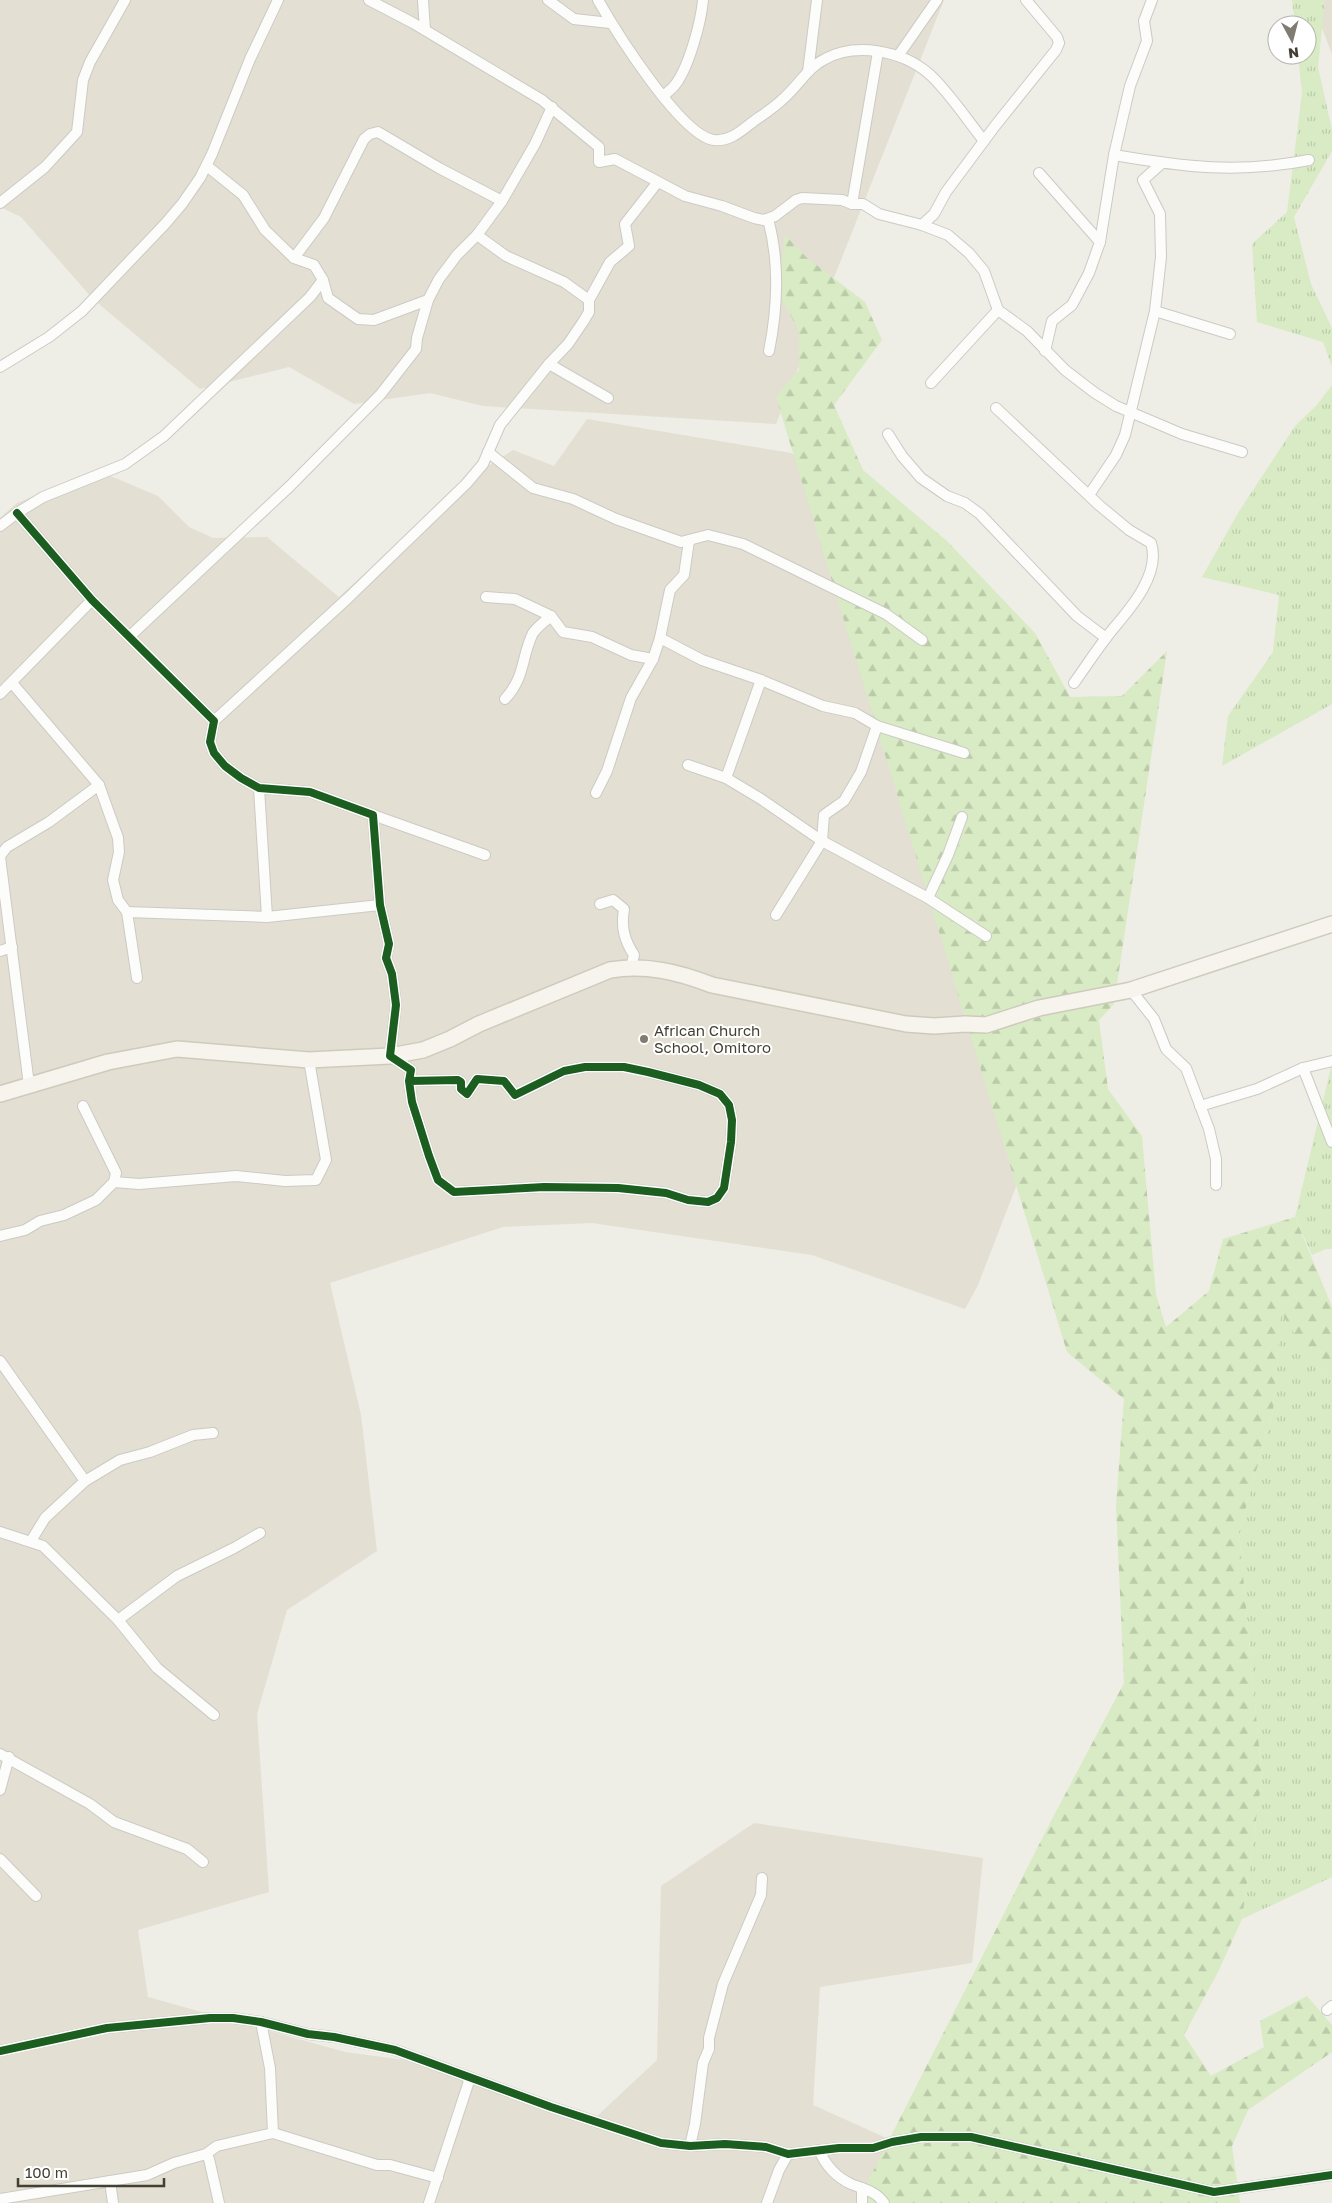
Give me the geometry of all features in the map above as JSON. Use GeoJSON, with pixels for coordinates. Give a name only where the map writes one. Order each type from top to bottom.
{"type":"FeatureCollection","features":[{"type":"Feature","properties":{"kind":"main road"},"geometry":{"type":"LineString","coordinates":[[0,1094],[108,1062],[177,1049],[309,1060],[390,1056],[422,1050],[450,1039],[479,1024],[610,970],[631,967],[685,974],[712,985],[906,1024],[934,1026],[986,1025],[1039,1008],[1131,990],[1332,924]]}},
{"type":"Feature","properties":{"kind":"street"},"geometry":{"type":"LineString","coordinates":[[0,203],[45,167],[77,132],[83,80],[90,62],[125,0]]}},
{"type":"Feature","properties":{"kind":"street"},"geometry":{"type":"LineString","coordinates":[[0,367],[49,337],[82,311],[165,224],[200,178],[250,60],[278,0]]}},
{"type":"Feature","properties":{"kind":"street"},"geometry":{"type":"LineString","coordinates":[[369,0],[426,30],[552,108],[599,147],[599,162],[615,159],[657,183],[685,196],[722,206],[754,218],[768,219],[802,198],[842,200],[852,204],[863,204],[879,214],[945,233],[958,242],[984,271],[998,310],[1028,331],[1065,370],[1095,393],[1130,412],[1182,434],[1242,452]]}},
{"type":"Feature","properties":{"kind":"street"},"geometry":{"type":"LineString","coordinates":[[423,0],[426,30]]}},
{"type":"Feature","properties":{"kind":"street"},"geometry":{"type":"LineString","coordinates":[[548,0],[574,19],[610,23]]}},
{"type":"Feature","properties":{"kind":"street"},"geometry":{"type":"LineString","coordinates":[[598,0],[610,23],[644,72],[688,126],[702,137],[715,141],[729,139],[784,98],[808,72],[824,59],[840,53],[864,50],[898,56],[929,74],[984,141]]}},
{"type":"Feature","properties":{"kind":"street"},"geometry":{"type":"LineString","coordinates":[[664,96],[675,86],[684,70],[701,18],[703,0]]}},
{"type":"Feature","properties":{"kind":"street"},"geometry":{"type":"LineString","coordinates":[[808,72],[817,0]]}},
{"type":"Feature","properties":{"kind":"street"},"geometry":{"type":"LineString","coordinates":[[898,56],[937,0]]}},
{"type":"Feature","properties":{"kind":"street"},"geometry":{"type":"LineString","coordinates":[[922,225],[934,214],[946,192],[1056,50],[1059,43],[1056,37],[1026,0]]}},
{"type":"Feature","properties":{"kind":"street"},"geometry":{"type":"LineString","coordinates":[[1045,351],[1052,321],[1072,306],[1089,273],[1100,242],[1114,155],[1130,86],[1148,42],[1144,20],[1152,0]]}},
{"type":"Feature","properties":{"kind":"street"},"geometry":{"type":"LineString","coordinates":[[852,204],[878,52]]}},
{"type":"Feature","properties":{"kind":"street"},"geometry":{"type":"LineString","coordinates":[[129,637],[290,486],[380,395],[416,349],[417,338],[428,300],[439,280],[457,255],[477,235],[502,201],[535,144],[552,108]]}},
{"type":"Feature","properties":{"kind":"street"},"geometry":{"type":"LineString","coordinates":[[294,258],[324,218],[364,139],[378,132],[439,168],[502,201]]}},
{"type":"Feature","properties":{"kind":"street"},"geometry":{"type":"LineString","coordinates":[[1114,155],[1162,163],[1220,169],[1274,167],[1309,160]]}},
{"type":"Feature","properties":{"kind":"street"},"geometry":{"type":"LineString","coordinates":[[1089,495],[1116,455],[1125,435],[1155,310],[1161,257],[1160,214],[1143,180],[1162,163]]}},
{"type":"Feature","properties":{"kind":"street"},"geometry":{"type":"LineString","coordinates":[[206,166],[243,195],[265,230],[294,258],[314,265],[323,280],[328,298],[358,319],[374,320],[428,300]]}},
{"type":"Feature","properties":{"kind":"street"},"geometry":{"type":"LineString","coordinates":[[1038,173],[1100,242]]}},
{"type":"Feature","properties":{"kind":"street"},"geometry":{"type":"LineString","coordinates":[[485,855],[310,792],[259,788],[225,766],[214,753],[210,742],[214,722],[428,523],[483,464],[500,425],[549,364],[568,344],[589,312],[589,300],[610,262],[629,246],[626,224],[657,183]]}},
{"type":"Feature","properties":{"kind":"street"},"geometry":{"type":"LineString","coordinates":[[934,214],[945,233]]}},
{"type":"Feature","properties":{"kind":"street"},"geometry":{"type":"LineString","coordinates":[[768,219],[774,242],[777,294],[769,351]]}},
{"type":"Feature","properties":{"kind":"street"},"geometry":{"type":"LineString","coordinates":[[477,235],[506,256],[564,282],[589,300]]}},
{"type":"Feature","properties":{"kind":"street"},"geometry":{"type":"LineString","coordinates":[[0,526],[43,497],[125,464],[164,436],[310,297],[323,280]]}},
{"type":"Feature","properties":{"kind":"street"},"geometry":{"type":"LineString","coordinates":[[411,305],[423,318]]}},
{"type":"Feature","properties":{"kind":"street"},"geometry":{"type":"LineString","coordinates":[[931,383],[998,310]]}},
{"type":"Feature","properties":{"kind":"street"},"geometry":{"type":"LineString","coordinates":[[1155,310],[1230,334]]}},
{"type":"Feature","properties":{"kind":"street"},"geometry":{"type":"LineString","coordinates":[[549,364],[608,398]]}},
{"type":"Feature","properties":{"kind":"street"},"geometry":{"type":"LineString","coordinates":[[996,408],[1100,506],[1129,530],[1152,543],[1154,549],[1153,561],[1136,602],[1106,638],[1074,683]]}},
{"type":"Feature","properties":{"kind":"street"},"geometry":{"type":"LineString","coordinates":[[888,434],[902,456],[921,478],[947,496],[966,503],[980,514],[1077,616],[1106,638]]}},
{"type":"Feature","properties":{"kind":"street"},"geometry":{"type":"LineString","coordinates":[[488,452],[533,488],[573,499],[616,519],[681,542],[708,535],[743,544],[886,614],[922,640]]}},
{"type":"Feature","properties":{"kind":"street"},"geometry":{"type":"LineString","coordinates":[[17,513],[92,600],[214,722]]}},
{"type":"Feature","properties":{"kind":"street"},"geometry":{"type":"LineString","coordinates":[[596,793],[607,771],[631,698],[652,658],[660,638],[670,590],[684,575],[689,541]]}},
{"type":"Feature","properties":{"kind":"street"},"geometry":{"type":"LineString","coordinates":[[486,597],[515,599],[551,616],[563,632],[592,637],[631,655],[652,658]]}},
{"type":"Feature","properties":{"kind":"street"},"geometry":{"type":"LineString","coordinates":[[0,694],[92,600]]}},
{"type":"Feature","properties":{"kind":"street"},"geometry":{"type":"LineString","coordinates":[[505,699],[514,689],[534,632],[551,616]]}},
{"type":"Feature","properties":{"kind":"street"},"geometry":{"type":"LineString","coordinates":[[660,638],[702,660],[761,680],[823,706],[855,713],[877,726],[964,753]]}},
{"type":"Feature","properties":{"kind":"street"},"geometry":{"type":"LineString","coordinates":[[726,778],[761,680]]}},
{"type":"Feature","properties":{"kind":"street"},"geometry":{"type":"LineString","coordinates":[[12,683],[99,785],[113,818],[119,852],[113,880],[118,900],[127,912],[137,978]]}},
{"type":"Feature","properties":{"kind":"street"},"geometry":{"type":"LineString","coordinates":[[776,915],[822,841],[824,815],[844,801],[861,772],[877,726]]}},
{"type":"Feature","properties":{"kind":"street"},"geometry":{"type":"LineString","coordinates":[[688,765],[726,778],[762,799],[822,841],[928,898],[986,936]]}},
{"type":"Feature","properties":{"kind":"street"},"geometry":{"type":"LineString","coordinates":[[29,1085],[0,857],[7,847],[49,822],[99,785]]}},
{"type":"Feature","properties":{"kind":"street"},"geometry":{"type":"LineString","coordinates":[[259,788],[267,917]]}},
{"type":"Feature","properties":{"kind":"street"},"geometry":{"type":"LineString","coordinates":[[373,815],[380,906],[389,944],[386,958],[392,974],[396,1005],[390,1056],[411,1070],[409,1081],[412,1102],[438,1180],[454,1192],[544,1187],[618,1188],[666,1193],[688,1200],[708,1202],[717,1198],[724,1188],[731,1142],[732,1120],[729,1104],[720,1094],[699,1085],[624,1067],[585,1067],[564,1071],[515,1095],[504,1081],[477,1079],[467,1094],[461,1090],[461,1082],[458,1080],[409,1081]]}},
{"type":"Feature","properties":{"kind":"street"},"geometry":{"type":"LineString","coordinates":[[928,898],[948,855],[962,817]]}},
{"type":"Feature","properties":{"kind":"street"},"geometry":{"type":"LineString","coordinates":[[600,904],[613,900],[624,909],[622,920],[623,936],[634,955],[631,967]]}},
{"type":"Feature","properties":{"kind":"street"},"geometry":{"type":"LineString","coordinates":[[127,912],[267,917],[380,906]]}},
{"type":"Feature","properties":{"kind":"street"},"geometry":{"type":"LineString","coordinates":[[0,951],[12,947]]}},
{"type":"Feature","properties":{"kind":"street"},"geometry":{"type":"LineString","coordinates":[[1131,990],[1154,1019],[1166,1049],[1186,1068],[1209,1129],[1216,1159],[1216,1185]]}},
{"type":"Feature","properties":{"kind":"street"},"geometry":{"type":"LineString","coordinates":[[114,1182],[138,1184],[236,1176],[285,1181],[316,1180],[326,1160],[309,1060]]}},
{"type":"Feature","properties":{"kind":"street"},"geometry":{"type":"LineString","coordinates":[[1200,1106],[1257,1089],[1303,1068],[1332,1061]]}},
{"type":"Feature","properties":{"kind":"street"},"geometry":{"type":"LineString","coordinates":[[1303,1068],[1332,1142]]}},
{"type":"Feature","properties":{"kind":"street"},"geometry":{"type":"LineString","coordinates":[[0,1236],[24,1230],[40,1221],[64,1215],[80,1208],[96,1200],[114,1182],[116,1173],[83,1106]]}},
{"type":"Feature","properties":{"kind":"street"},"geometry":{"type":"LineString","coordinates":[[0,1361],[85,1481]]}},
{"type":"Feature","properties":{"kind":"street"},"geometry":{"type":"LineString","coordinates":[[31,1541],[45,1518],[85,1481],[120,1460],[150,1452],[194,1435],[212,1433]]}},
{"type":"Feature","properties":{"kind":"street"},"geometry":{"type":"LineString","coordinates":[[0,1532],[43,1546],[118,1620],[157,1668],[214,1715]]}},
{"type":"Feature","properties":{"kind":"street"},"geometry":{"type":"LineString","coordinates":[[118,1620],[176,1576],[234,1548],[260,1533]]}},
{"type":"Feature","properties":{"kind":"street"},"geometry":{"type":"LineString","coordinates":[[0,1790],[4,1755],[90,1804],[114,1822],[186,1849],[203,1862]]}},
{"type":"Feature","properties":{"kind":"street"},"geometry":{"type":"LineString","coordinates":[[0,1858],[36,1896]]}},
{"type":"Feature","properties":{"kind":"street"},"geometry":{"type":"LineString","coordinates":[[690,2146],[695,2124],[703,2063],[709,2049],[709,2038],[723,1984],[761,1895],[762,1878]]}},
{"type":"Feature","properties":{"kind":"street"},"geometry":{"type":"LineString","coordinates":[[0,2051],[107,2028],[210,2018],[261,2022],[308,2034],[334,2037],[395,2050],[626,2133],[661,2143],[690,2146],[724,2144],[766,2147],[788,2154],[819,2150],[873,2148],[892,2142],[921,2137],[971,2137],[1214,2192],[1332,2175]]}},
{"type":"Feature","properties":{"kind":"street"},"geometry":{"type":"LineString","coordinates":[[261,2022],[270,2068],[273,2133]]}},
{"type":"Feature","properties":{"kind":"street"},"geometry":{"type":"LineString","coordinates":[[429,2203],[470,2078]]}},
{"type":"Feature","properties":{"kind":"street"},"geometry":{"type":"LineString","coordinates":[[0,2199],[147,2174],[174,2163],[206,2154],[217,2146],[273,2133],[377,2165],[390,2165],[438,2178]]}},
{"type":"Feature","properties":{"kind":"street"},"geometry":{"type":"LineString","coordinates":[[819,2150],[825,2164],[848,2183],[877,2195],[884,2203]]}},
{"type":"Feature","properties":{"kind":"street"},"geometry":{"type":"LineString","coordinates":[[206,2154],[209,2159],[219,2203]]}},
{"type":"Feature","properties":{"kind":"street"},"geometry":{"type":"LineString","coordinates":[[767,2203],[779,2170],[788,2154]]}},
{"type":"Feature","properties":{"kind":"street"},"geometry":{"type":"LineString","coordinates":[[110,2181],[112,2203]]}},
{"type":"Feature","properties":{"kind":"street"},"geometry":{"type":"LineString","coordinates":[[862,2188],[862,2203]]}},
{"type":"Feature","properties":{"kind":"shaded area"},"geometry":{"type":"Polygon","coordinates":[[[0,0],[944,0],[776,424],[483,406],[430,393],[354,404],[289,367],[200,389],[93,299],[21,217],[0,207],[0,0]]]}},
{"type":"Feature","properties":{"kind":"shaded area"},"geometry":{"type":"Polygon","coordinates":[[[1311,0],[1332,0],[1332,54],[1317,15],[1311,0]]]}},
{"type":"Feature","properties":{"kind":"shaded area"},"geometry":{"type":"Polygon","coordinates":[[[587,419],[791,453],[824,474],[1024,1166],[978,1285],[965,1309],[812,1255],[592,1223],[503,1227],[330,1283],[361,1415],[377,1551],[287,1610],[257,1714],[269,1892],[138,1930],[148,1997],[345,2052],[435,2064],[595,2118],[657,2060],[661,1886],[754,1823],[983,1858],[972,1963],[820,1987],[813,2105],[993,2186],[1108,2203],[0,2203],[0,518],[17,503],[96,470],[158,496],[189,527],[213,538],[267,537],[339,597],[471,477],[513,450],[554,466],[587,419]]]}},
{"type":"Feature","properties":{"kind":"green space"},"geometry":{"type":"Polygon","coordinates":[[[1292,0],[1325,0],[1318,67],[1332,130],[1332,151],[1294,217],[1311,284],[1332,328],[1332,367],[1323,342],[1257,322],[1252,244],[1287,212],[1302,93],[1299,65],[1317,65],[1317,15],[1294,15],[1292,0]]]}},
{"type":"Feature","properties":{"kind":"green space"},"geometry":{"type":"Polygon","coordinates":[[[785,235],[806,257],[865,302],[882,340],[834,405],[863,470],[947,541],[1035,633],[1070,697],[1122,696],[1167,651],[1114,1004],[1099,1020],[1108,1089],[1142,1136],[1156,1295],[1166,1327],[1209,1291],[1223,1239],[1295,1217],[1332,1307],[1332,1375],[1314,1366],[1281,1312],[1273,1411],[1239,1532],[1262,1778],[1242,1919],[1219,1970],[1184,2035],[1211,2076],[1264,2047],[1260,2021],[1307,1996],[1332,2025],[1332,2052],[1248,2110],[1232,2146],[1240,2203],[857,2203],[1051,1821],[1124,1683],[1116,1505],[1124,1399],[1067,1352],[776,397],[799,370],[799,331],[778,292],[785,235]]]}},
{"type":"Feature","properties":{"kind":"green space"},"geometry":{"type":"Polygon","coordinates":[[[1332,385],[1332,704],[1222,766],[1228,716],[1273,652],[1279,595],[1202,577],[1238,513],[1295,426],[1317,405],[1332,385]]]}},
{"type":"Feature","properties":{"kind":"green space"},"geometry":{"type":"Polygon","coordinates":[[[1332,1063],[1332,1249],[1326,1249],[1312,1255],[1295,1217],[1332,1063]]]}},
{"type":"Feature","properties":{"kind":"green space"},"geometry":{"type":"Polygon","coordinates":[[[1281,1311],[1314,1366],[1332,1375],[1332,1877],[1242,1919],[1262,1778],[1239,1532],[1273,1411],[1281,1311]]]}},
{"type":"Feature","properties":{"kind":"cycle path"},"geometry":{"type":"LineString","coordinates":[[17,513],[92,600],[214,721],[210,742],[214,753],[225,766],[259,788],[310,792],[373,815],[380,905],[389,944],[386,958],[392,974],[396,1005],[390,1056],[411,1070],[409,1081],[412,1102],[438,1180],[454,1192],[544,1187],[618,1188],[666,1193],[688,1200],[708,1202],[717,1198],[724,1188],[731,1142],[732,1120],[729,1105],[720,1094],[699,1085],[624,1067],[585,1067],[564,1071],[515,1095],[504,1081],[477,1079],[467,1094],[461,1089],[461,1082],[458,1080],[409,1081]]}},
{"type":"Feature","properties":{"kind":"cycle path"},"geometry":{"type":"LineString","coordinates":[[0,2051],[107,2028],[210,2018],[233,2018],[261,2022],[308,2034],[334,2037],[395,2050],[551,2107],[661,2143],[690,2146],[725,2144],[766,2147],[788,2154],[839,2148],[873,2148],[892,2142],[921,2137],[971,2137],[1214,2192],[1332,2175]]}},
{"type":"Feature","properties":{"kind":"place","name":"African Church School, Omitoro"},"geometry":{"type":"Point","coordinates":[644,1039]}}]}
